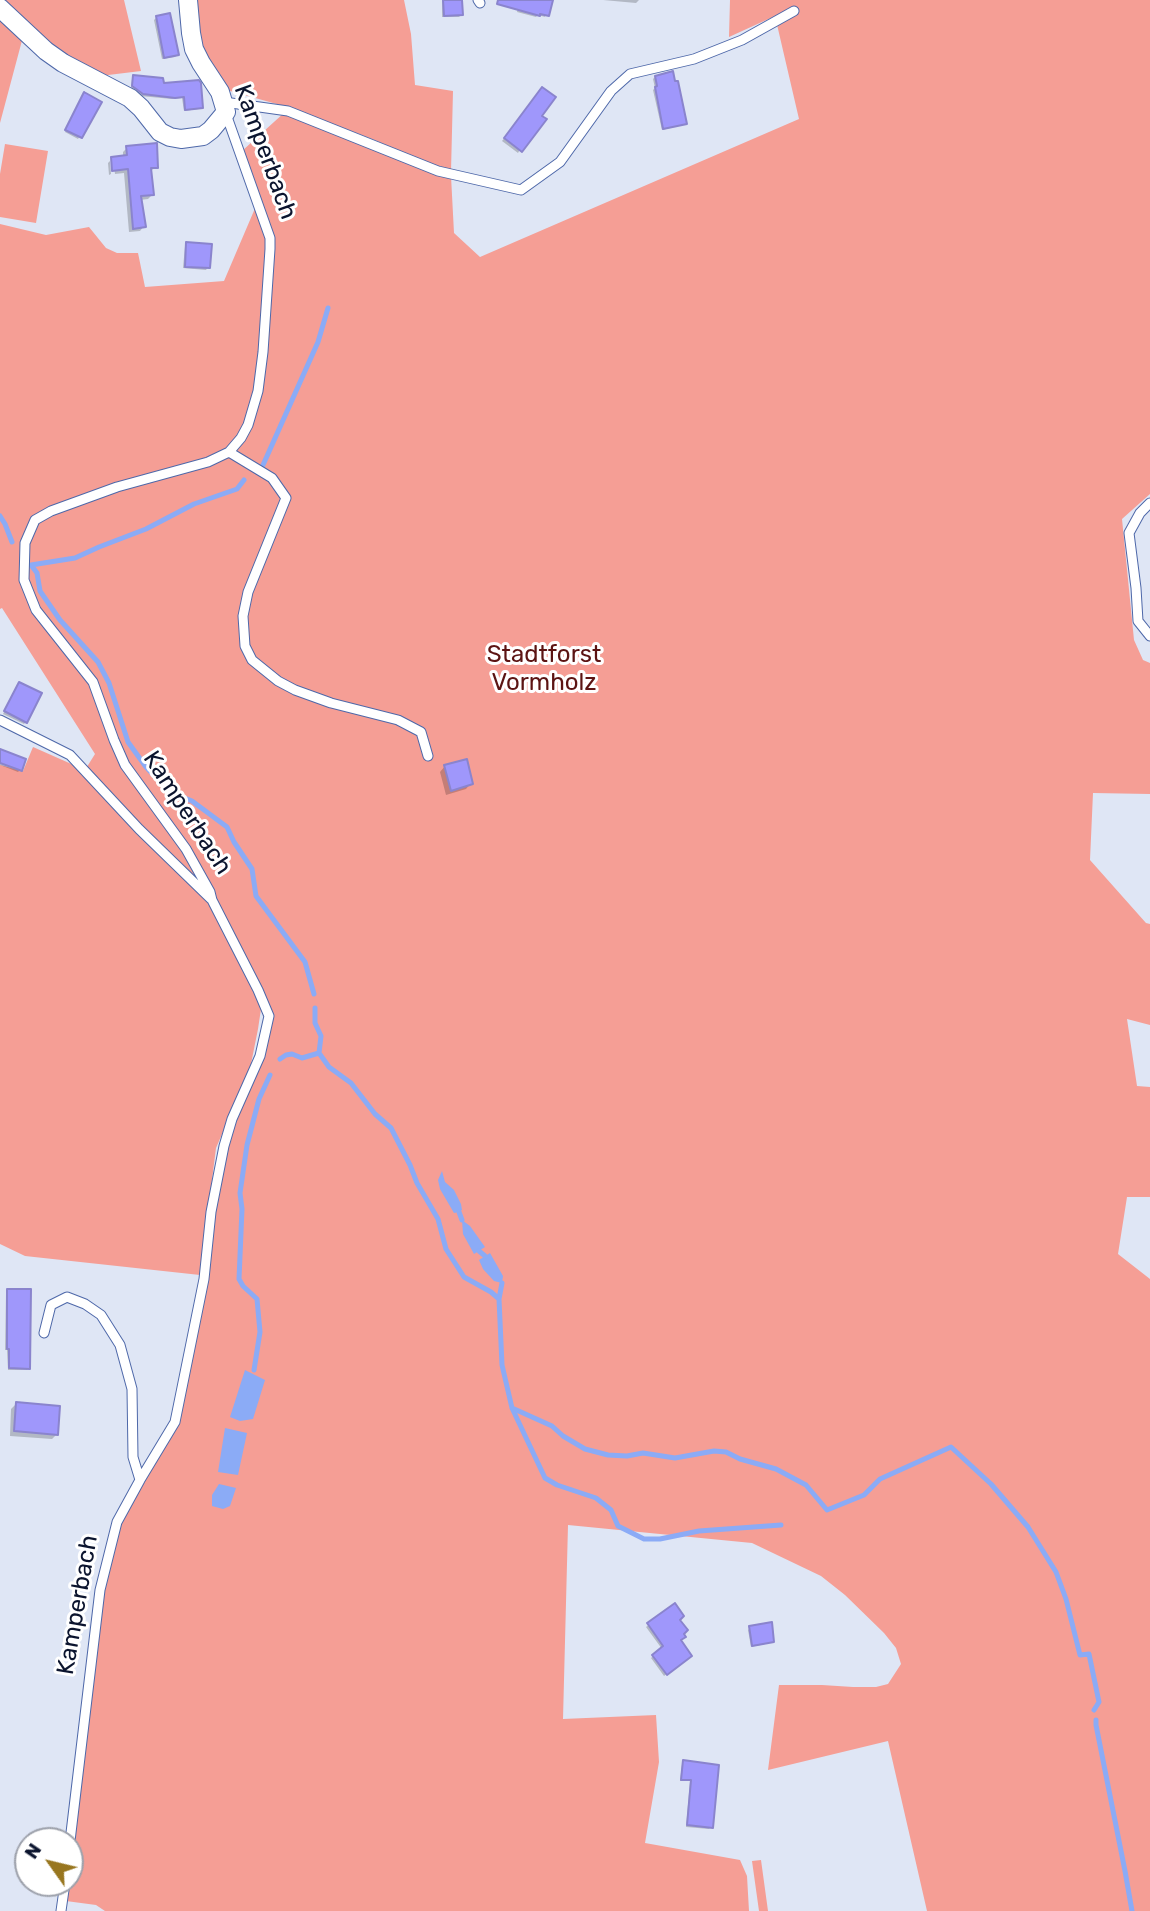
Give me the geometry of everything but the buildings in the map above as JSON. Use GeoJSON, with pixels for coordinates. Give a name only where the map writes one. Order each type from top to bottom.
{"type":"FeatureCollection","features":[{"type":"Feature","properties":{"kind":"street","name":"Kamperbach"},"geometry":{"type":"LineString","coordinates":[[188,0],[194,49],[220,92],[225,107]]}},
{"type":"Feature","properties":{"kind":"street"},"geometry":{"type":"LineString","coordinates":[[0,8],[55,57],[130,98],[160,132],[170,137],[181,139],[203,136],[211,130],[225,107]]}},
{"type":"Feature","properties":{"kind":"lane"},"geometry":{"type":"LineString","coordinates":[[225,107],[288,111],[438,171],[521,190],[561,162],[611,91],[630,74],[694,59],[742,40],[794,11]]}},
{"type":"Feature","properties":{"kind":"lane","name":"Kamperbach"},"geometry":{"type":"LineString","coordinates":[[72,1827],[100,1590],[117,1522],[175,1422],[204,1279],[211,1212],[224,1146],[232,1119],[260,1056],[269,1016],[212,900],[211,892],[186,849],[125,765],[93,682],[36,610],[24,580],[24,543],[35,520],[51,511],[117,487],[208,462],[229,452],[248,425],[258,391],[263,352],[270,249],[267,229],[225,107]]}},
{"type":"Feature","properties":{"kind":"lane"},"geometry":{"type":"LineString","coordinates":[[229,452],[272,478],[286,498],[248,592],[243,616],[245,646],[252,660],[278,681],[295,690],[331,703],[398,720],[421,732],[429,756]]}},
{"type":"Feature","properties":{"kind":"lane"},"geometry":{"type":"LineString","coordinates":[[1150,503],[1140,513],[1129,533],[1138,621],[1150,636]]}},
{"type":"Feature","properties":{"kind":"lane"},"geometry":{"type":"LineString","coordinates":[[0,720],[70,755],[139,829],[212,900]]}},
{"type":"Feature","properties":{"kind":"lane"},"geometry":{"type":"LineString","coordinates":[[44,1333],[51,1305],[66,1297],[85,1304],[101,1315],[120,1345],[132,1389],[133,1457],[140,1480]]}},
{"type":"Feature","properties":{"kind":"green space"},"geometry":{"type":"Polygon","coordinates":[[[0,0],[124,0],[141,71],[100,76],[58,55],[0,0]]]}},
{"type":"Feature","properties":{"kind":"green space"},"geometry":{"type":"Polygon","coordinates":[[[192,0],[404,0],[411,34],[415,85],[453,91],[451,171],[438,169],[377,141],[291,108],[223,89],[202,60],[192,0]]]}},
{"type":"Feature","properties":{"kind":"green space","name":"Stadtforst Vormholz"},"geometry":{"type":"Polygon","coordinates":[[[730,0],[1150,0],[1150,494],[1122,519],[1134,640],[1143,660],[1150,663],[1150,794],[1093,793],[1090,860],[1146,923],[1150,924],[1150,1025],[1127,1019],[1137,1086],[1150,1087],[1150,1197],[1127,1197],[1118,1254],[1150,1279],[1150,1911],[927,1911],[888,1741],[768,1770],[779,1685],[876,1687],[888,1684],[901,1664],[896,1648],[884,1633],[821,1576],[752,1543],[568,1525],[563,1719],[656,1715],[659,1762],[645,1843],[740,1860],[747,1876],[749,1911],[105,1911],[96,1905],[66,1901],[66,1897],[84,1897],[84,1827],[75,1827],[101,1603],[118,1528],[178,1424],[226,1148],[263,1054],[272,1014],[248,979],[261,1009],[258,1029],[250,1069],[216,1148],[200,1275],[25,1256],[0,1244],[0,765],[23,771],[33,747],[85,770],[95,754],[2,608],[0,609],[0,224],[46,235],[89,227],[106,248],[117,253],[138,253],[145,287],[224,281],[256,206],[266,240],[269,308],[275,243],[242,151],[285,112],[451,176],[454,233],[480,257],[799,119],[775,16],[729,37],[730,0]]]}},
{"type":"Feature","properties":{"kind":"green space"},"geometry":{"type":"Polygon","coordinates":[[[0,13],[24,33],[0,123],[0,13]]]}},
{"type":"Feature","properties":{"kind":"green space"},"geometry":{"type":"Polygon","coordinates":[[[5,144],[48,151],[36,223],[0,217],[0,174],[5,144]]]}},
{"type":"Feature","properties":{"kind":"green space"},"geometry":{"type":"Polygon","coordinates":[[[761,1860],[768,1911],[759,1911],[752,1861],[761,1860]]]}},
{"type":"Feature","properties":{"kind":"water"},"geometry":{"type":"Polygon","coordinates":[[[442,1171],[445,1182],[454,1190],[461,1204],[462,1210],[459,1212],[454,1213],[440,1189],[438,1180],[442,1171]]]}},
{"type":"Feature","properties":{"kind":"water"},"geometry":{"type":"Polygon","coordinates":[[[462,1220],[470,1226],[485,1247],[474,1254],[463,1234],[462,1220]]]}},
{"type":"Feature","properties":{"kind":"water"},"geometry":{"type":"Polygon","coordinates":[[[490,1253],[503,1276],[502,1283],[494,1281],[479,1260],[490,1253]]]}},
{"type":"Feature","properties":{"kind":"water"},"geometry":{"type":"Polygon","coordinates":[[[245,1370],[265,1380],[253,1419],[240,1421],[230,1417],[245,1370]]]}},
{"type":"Feature","properties":{"kind":"water"},"geometry":{"type":"Polygon","coordinates":[[[225,1428],[247,1433],[238,1475],[218,1472],[225,1428]]]}},
{"type":"Feature","properties":{"kind":"water"},"geometry":{"type":"Polygon","coordinates":[[[219,1484],[236,1488],[230,1506],[223,1509],[212,1506],[212,1495],[219,1484]]]}},
{"type":"Feature","properties":{"kind":"waterway"},"geometry":{"type":"LineString","coordinates":[[263,465],[318,342],[328,308]]}},
{"type":"Feature","properties":{"kind":"waterway","name":"Kamperbach"},"geometry":{"type":"LineString","coordinates":[[244,480],[237,489],[194,504],[146,529],[75,558],[31,565],[37,573],[40,591],[60,620],[98,662],[109,683],[128,742],[146,767],[175,794],[192,801],[227,827],[252,869],[256,896],[305,962],[314,994]]}},
{"type":"Feature","properties":{"kind":"waterway","name":"Kamperbach"},"geometry":{"type":"LineString","coordinates":[[0,516],[12,542]]}},
{"type":"Feature","properties":{"kind":"waterway","name":"Kamperbach"},"geometry":{"type":"LineString","coordinates":[[315,1008],[315,1023],[321,1036],[319,1053],[329,1067],[351,1083],[375,1114],[391,1128],[417,1183],[438,1219],[446,1249],[464,1277],[499,1299],[502,1365],[512,1408],[552,1426],[585,1449],[608,1455],[643,1453],[675,1458],[714,1451],[726,1452],[740,1459],[776,1469],[806,1485],[827,1510],[864,1495],[880,1479],[951,1447],[991,1484],[1028,1527],[1056,1572],[1066,1599],[1080,1655],[1089,1654],[1099,1702],[1094,1710]]}},
{"type":"Feature","properties":{"kind":"waterway"},"geometry":{"type":"LineString","coordinates":[[280,1059],[292,1054],[302,1058],[319,1053]]}},
{"type":"Feature","properties":{"kind":"waterway"},"geometry":{"type":"LineString","coordinates":[[254,1370],[260,1332],[257,1299],[239,1279],[242,1209],[240,1193],[247,1145],[259,1099],[270,1075]]}},
{"type":"Feature","properties":{"kind":"waterway"},"geometry":{"type":"LineString","coordinates":[[459,1212],[462,1220]]}},
{"type":"Feature","properties":{"kind":"waterway"},"geometry":{"type":"LineString","coordinates":[[479,1251],[485,1256]]}},
{"type":"Feature","properties":{"kind":"waterway"},"geometry":{"type":"LineString","coordinates":[[499,1299],[502,1283]]}},
{"type":"Feature","properties":{"kind":"waterway"},"geometry":{"type":"LineString","coordinates":[[512,1408],[545,1478],[557,1485],[596,1498],[611,1510],[618,1526],[644,1539],[660,1539],[699,1531],[781,1525]]}},
{"type":"Feature","properties":{"kind":"waterway","name":"Kamperbach"},"geometry":{"type":"LineString","coordinates":[[1096,1720],[1132,1911]]}}]}
